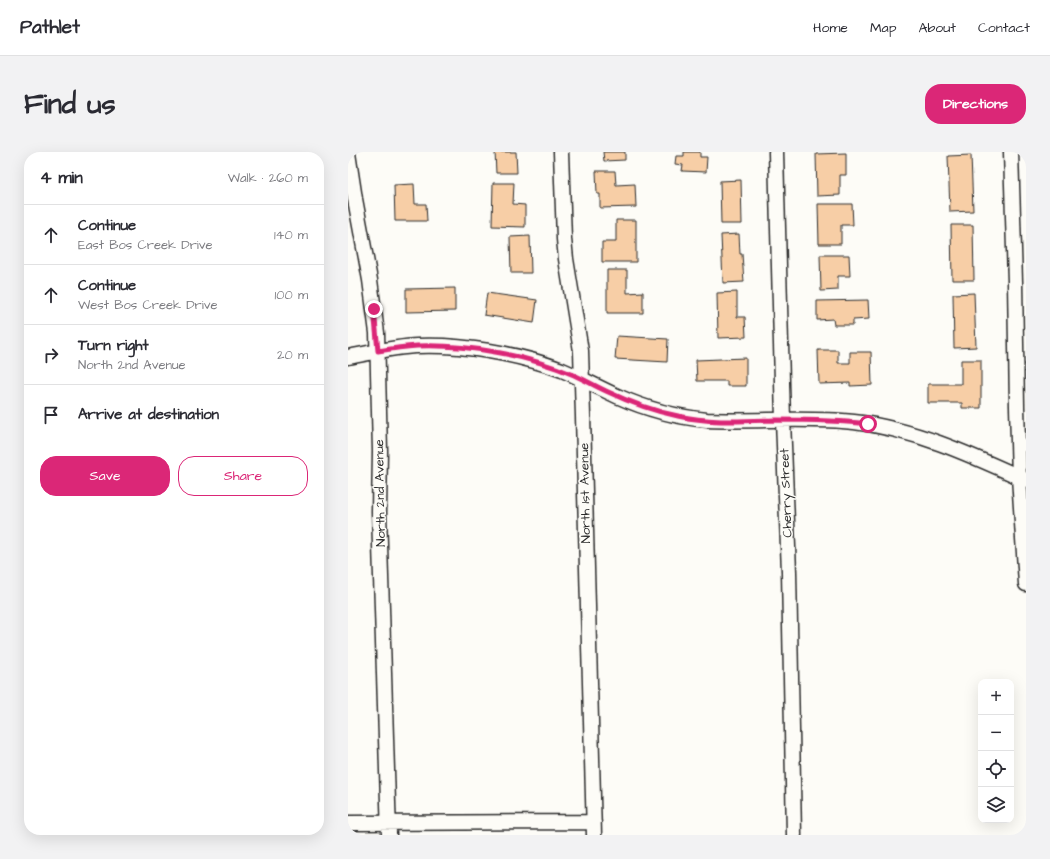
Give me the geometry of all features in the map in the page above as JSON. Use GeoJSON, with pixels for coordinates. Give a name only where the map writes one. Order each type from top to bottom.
{"type":"FeatureCollection","features":[{"type":"Feature","properties":{"kind":"street","name":"North 1st Avenue"},"geometry":{"type":"LineString","coordinates":[[561,152],[564,246],[581,351],[594,828]]}},
{"type":"Feature","properties":{"kind":"street","name":"Cherry Street"},"geometry":{"type":"LineString","coordinates":[[776,152],[783,420],[789,572],[794,835]]}},
{"type":"Feature","properties":{"kind":"street"},"geometry":{"type":"LineString","coordinates":[[1010,152],[1016,407],[1023,479],[1026,584]]}},
{"type":"Feature","properties":{"kind":"street","name":"North 2nd Avenue"},"geometry":{"type":"LineString","coordinates":[[348,153],[354,199],[373,295],[378,351],[380,451],[379,512],[389,829]]}},
{"type":"Feature","properties":{"kind":"street"},"geometry":{"type":"LineString","coordinates":[[348,357],[404,347],[428,346],[500,353],[555,368],[582,379],[605,391],[665,413],[707,420],[842,421],[890,428],[942,444],[1023,479]]}},
{"type":"Feature","properties":{"kind":"street"},"geometry":{"type":"LineString","coordinates":[[348,824],[389,829],[594,828]]}},
{"type":"Feature","properties":{"kind":"building"},"geometry":{"type":"Polygon","coordinates":[[[495,152],[516,152],[517,173],[496,173],[495,152]]]}},
{"type":"Feature","properties":{"kind":"building"},"geometry":{"type":"Polygon","coordinates":[[[603,152],[625,152],[625,160],[604,161],[603,152]]]}},
{"type":"Feature","properties":{"kind":"building"},"geometry":{"type":"Polygon","coordinates":[[[684,152],[700,152],[700,157],[707,157],[706,172],[682,171],[683,165],[675,164],[676,156],[684,156],[684,152]]]}},
{"type":"Feature","properties":{"kind":"building"},"geometry":{"type":"Polygon","coordinates":[[[846,153],[846,175],[840,175],[840,195],[817,196],[816,154],[846,153]]]}},
{"type":"Feature","properties":{"kind":"building"},"geometry":{"type":"Polygon","coordinates":[[[971,155],[973,211],[950,212],[948,156],[971,155]]]}},
{"type":"Feature","properties":{"kind":"building"},"geometry":{"type":"Polygon","coordinates":[[[596,171],[615,171],[616,185],[635,184],[636,207],[600,208],[600,194],[597,194],[596,171]]]}},
{"type":"Feature","properties":{"kind":"building"},"geometry":{"type":"Polygon","coordinates":[[[741,180],[742,224],[721,224],[720,181],[741,180]]]}},
{"type":"Feature","properties":{"kind":"building"},"geometry":{"type":"Polygon","coordinates":[[[493,183],[514,183],[513,204],[525,205],[525,227],[492,226],[493,183]]]}},
{"type":"Feature","properties":{"kind":"building"},"geometry":{"type":"Polygon","coordinates":[[[414,184],[415,204],[426,204],[427,221],[395,221],[394,185],[414,184]]]}},
{"type":"Feature","properties":{"kind":"building"},"geometry":{"type":"Polygon","coordinates":[[[818,204],[852,204],[853,225],[841,225],[841,244],[819,244],[818,204]]]}},
{"type":"Feature","properties":{"kind":"building"},"geometry":{"type":"Polygon","coordinates":[[[616,220],[636,220],[636,262],[602,262],[602,242],[616,242],[616,220]]]}},
{"type":"Feature","properties":{"kind":"building"},"geometry":{"type":"Polygon","coordinates":[[[951,225],[973,225],[974,280],[952,280],[951,225]]]}},
{"type":"Feature","properties":{"kind":"building"},"geometry":{"type":"Polygon","coordinates":[[[739,234],[744,282],[723,283],[721,235],[739,234]]]}},
{"type":"Feature","properties":{"kind":"building"},"geometry":{"type":"Polygon","coordinates":[[[530,236],[531,273],[511,273],[510,237],[530,236]]]}},
{"type":"Feature","properties":{"kind":"building"},"geometry":{"type":"Polygon","coordinates":[[[820,255],[849,255],[850,276],[838,276],[838,290],[821,291],[820,255]]]}},
{"type":"Feature","properties":{"kind":"building"},"geometry":{"type":"Polygon","coordinates":[[[607,270],[627,270],[627,293],[643,292],[643,313],[607,313],[607,270]]]}},
{"type":"Feature","properties":{"kind":"building"},"geometry":{"type":"Polygon","coordinates":[[[455,288],[455,311],[406,312],[406,289],[455,288]]]}},
{"type":"Feature","properties":{"kind":"building"},"geometry":{"type":"Polygon","coordinates":[[[737,292],[737,317],[745,317],[746,337],[718,338],[717,293],[737,292]]]}},
{"type":"Feature","properties":{"kind":"building"},"geometry":{"type":"Polygon","coordinates":[[[487,293],[537,300],[534,323],[484,315],[487,293]]]}},
{"type":"Feature","properties":{"kind":"building"},"geometry":{"type":"Polygon","coordinates":[[[974,293],[976,347],[954,348],[953,294],[974,293]]]}},
{"type":"Feature","properties":{"kind":"building"},"geometry":{"type":"Polygon","coordinates":[[[868,300],[869,319],[853,320],[853,325],[834,325],[833,319],[817,320],[817,301],[868,300]]]}},
{"type":"Feature","properties":{"kind":"building"},"geometry":{"type":"Polygon","coordinates":[[[617,336],[668,339],[667,362],[615,359],[617,336]]]}},
{"type":"Feature","properties":{"kind":"building"},"geometry":{"type":"Polygon","coordinates":[[[818,350],[838,350],[838,363],[850,363],[850,352],[871,352],[872,385],[850,386],[850,383],[819,384],[818,350]]]}},
{"type":"Feature","properties":{"kind":"building"},"geometry":{"type":"Polygon","coordinates":[[[746,358],[746,386],[727,386],[727,381],[697,381],[696,360],[746,358]]]}},
{"type":"Feature","properties":{"kind":"building"},"geometry":{"type":"Polygon","coordinates":[[[961,360],[981,360],[981,408],[962,408],[962,403],[928,403],[928,384],[961,384],[961,360]]]}},
{"type":"Feature","properties":{"kind":"route"},"geometry":{"type":"LineString","coordinates":[[374,309],[378,351],[416,346],[443,346],[500,353],[548,365],[574,375],[618,397],[665,413],[690,418],[726,421],[828,420],[868,424]]}}]}
